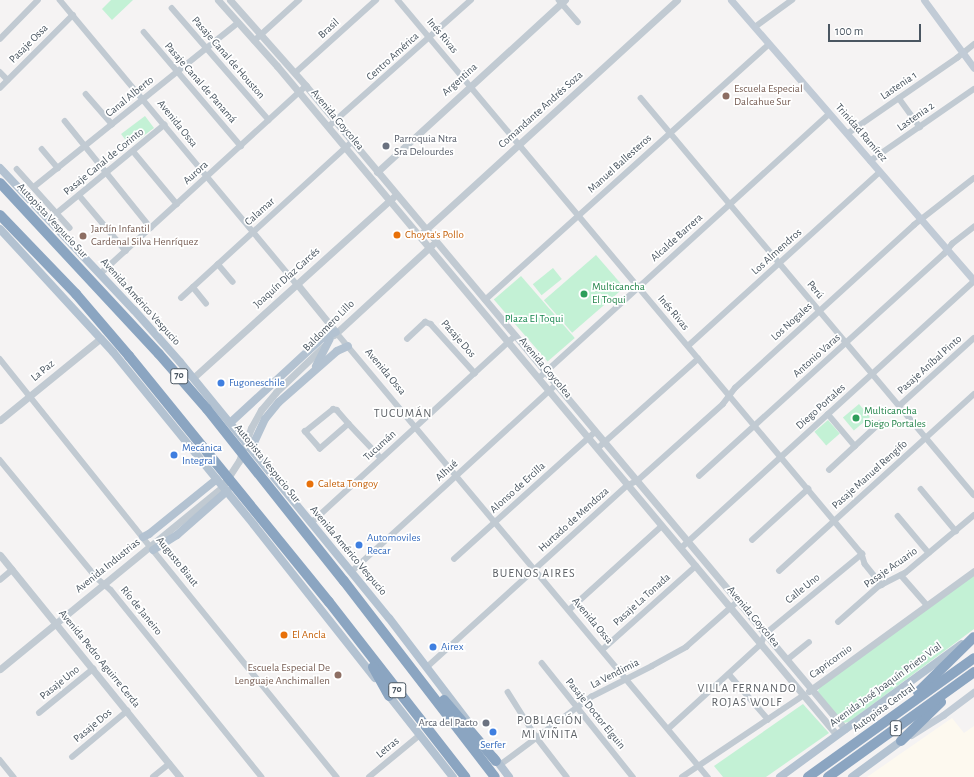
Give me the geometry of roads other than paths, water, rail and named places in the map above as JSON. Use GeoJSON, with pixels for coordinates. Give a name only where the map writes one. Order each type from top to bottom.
{"type":"FeatureCollection","features":[{"type":"Feature","properties":{"kind":"highway","name":"Autopista Vespucio Sur"},"geometry":{"type":"LineString","coordinates":[[0,183],[111,301],[185,383],[253,466],[495,777]]}},
{"type":"Feature","properties":{"kind":"highway","name":"70"},"geometry":{"type":"LineString","coordinates":[[0,215],[105,328],[329,602],[465,777]]}},
{"type":"Feature","properties":{"kind":"highway"},"geometry":{"type":"LineString","coordinates":[[329,602],[375,671],[389,696]]}},
{"type":"Feature","properties":{"kind":"highway"},"geometry":{"type":"LineString","coordinates":[[889,719],[974,636]]}},
{"type":"Feature","properties":{"kind":"highway"},"geometry":{"type":"LineString","coordinates":[[400,654],[433,688],[498,763]]}},
{"type":"Feature","properties":{"kind":"highway","name":"Autopista Central"},"geometry":{"type":"LineString","coordinates":[[808,777],[974,658]]}},
{"type":"Feature","properties":{"kind":"highway","name":"5"},"geometry":{"type":"LineString","coordinates":[[828,777],[974,672]]}},
{"type":"Feature","properties":{"kind":"highway"},"geometry":{"type":"LineString","coordinates":[[902,741],[964,680]]}},
{"type":"Feature","properties":{"kind":"main road","name":"Trinidad Ramírez"},"geometry":{"type":"LineString","coordinates":[[731,0],[974,281]]}},
{"type":"Feature","properties":{"kind":"main road"},"geometry":{"type":"LineString","coordinates":[[924,0],[974,68]]}},
{"type":"Feature","properties":{"kind":"main road","name":"Avenida Américo Vespucio"},"geometry":{"type":"LineString","coordinates":[[0,168],[100,274],[193,378],[351,572],[427,668],[509,777]]}},
{"type":"Feature","properties":{"kind":"main road"},"geometry":{"type":"LineString","coordinates":[[0,229],[101,338],[227,491],[453,777]]}},
{"type":"Feature","properties":{"kind":"main road"},"geometry":{"type":"LineString","coordinates":[[230,423],[322,338],[336,332]]}},
{"type":"Feature","properties":{"kind":"main road"},"geometry":{"type":"LineString","coordinates":[[309,374],[316,366],[330,339]]}},
{"type":"Feature","properties":{"kind":"main road"},"geometry":{"type":"LineString","coordinates":[[251,449],[261,426],[269,413],[309,374],[339,349],[348,346]]}},
{"type":"Feature","properties":{"kind":"main road"},"geometry":{"type":"LineString","coordinates":[[143,537],[156,529],[217,479]]}},
{"type":"Feature","properties":{"kind":"main road"},"geometry":{"type":"LineString","coordinates":[[151,548],[177,535],[227,491]]}},
{"type":"Feature","properties":{"kind":"main road","name":"Avenida José Joaquín Prieto Vial"},"geometry":{"type":"LineString","coordinates":[[780,777],[974,636]]}},
{"type":"Feature","properties":{"kind":"main road"},"geometry":{"type":"LineString","coordinates":[[852,777],[974,692]]}},
{"type":"Feature","properties":{"kind":"main road","name":"Avenida José Joaquín Prieto Vial"},"geometry":{"type":"LineString","coordinates":[[788,777],[812,753]]}},
{"type":"Feature","properties":{"kind":"street"},"geometry":{"type":"LineString","coordinates":[[0,39],[38,0]]}},
{"type":"Feature","properties":{"kind":"street","name":"Avenida Ossa"},"geometry":{"type":"LineString","coordinates":[[60,0],[206,177],[708,777]]}},
{"type":"Feature","properties":{"kind":"street","name":"Avenida Goycolea"},"geometry":{"type":"LineString","coordinates":[[218,0],[328,127],[837,735]]}},
{"type":"Feature","properties":{"kind":"street"},"geometry":{"type":"LineString","coordinates":[[224,7],[230,0]]}},
{"type":"Feature","properties":{"kind":"street","name":"Avenida Goycolea"},"geometry":{"type":"LineString","coordinates":[[230,0],[306,86],[845,729]]}},
{"type":"Feature","properties":{"kind":"street"},"geometry":{"type":"LineString","coordinates":[[254,41],[299,0]]}},
{"type":"Feature","properties":{"kind":"street","name":"Brasil"},"geometry":{"type":"LineString","coordinates":[[295,73],[376,0]]}},
{"type":"Feature","properties":{"kind":"street","name":"Inés Rivas"},"geometry":{"type":"LineString","coordinates":[[398,0],[862,554],[865,564],[882,585]]}},
{"type":"Feature","properties":{"kind":"street","name":"Centro América"},"geometry":{"type":"LineString","coordinates":[[328,127],[471,0]]}},
{"type":"Feature","properties":{"kind":"street","name":"Comandante Andrés Soza"},"geometry":{"type":"LineString","coordinates":[[419,236],[677,0]]}},
{"type":"Feature","properties":{"kind":"street"},"geometry":{"type":"LineString","coordinates":[[755,27],[792,0]]}},
{"type":"Feature","properties":{"kind":"street"},"geometry":{"type":"LineString","coordinates":[[562,1],[578,22]]}},
{"type":"Feature","properties":{"kind":"street","name":"Argentina"},"geometry":{"type":"LineString","coordinates":[[370,178],[562,1]]}},
{"type":"Feature","properties":{"kind":"street","name":"Pasaje Canal de Houston"},"geometry":{"type":"LineString","coordinates":[[172,8],[269,120]]}},
{"type":"Feature","properties":{"kind":"street","name":"Pasaje Ossa"},"geometry":{"type":"LineString","coordinates":[[0,88],[73,15]]}},
{"type":"Feature","properties":{"kind":"street","name":"Canal Alberto"},"geometry":{"type":"LineString","coordinates":[[34,187],[238,23]]}},
{"type":"Feature","properties":{"kind":"street","name":"Pasaje Canal de Panamá"},"geometry":{"type":"LineString","coordinates":[[144,32],[241,146]]}},
{"type":"Feature","properties":{"kind":"street","name":"Manuel Ballesteros"},"geometry":{"type":"LineString","coordinates":[[485,300],[769,44]]}},
{"type":"Feature","properties":{"kind":"street","name":"Lastenia 1"},"geometry":{"type":"LineString","coordinates":[[847,134],[957,58],[962,52],[974,44]]}},
{"type":"Feature","properties":{"kind":"street"},"geometry":{"type":"LineString","coordinates":[[0,72],[8,80]]}},
{"type":"Feature","properties":{"kind":"street","name":"Aurora"},"geometry":{"type":"LineString","coordinates":[[100,274],[306,86]]}},
{"type":"Feature","properties":{"kind":"street","name":"Lastenia 2"},"geometry":{"type":"LineString","coordinates":[[870,161],[974,89]]}},
{"type":"Feature","properties":{"kind":"street"},"geometry":{"type":"LineString","coordinates":[[86,94],[112,124]]}},
{"type":"Feature","properties":{"kind":"street","name":"Perú"},"geometry":{"type":"LineString","coordinates":[[641,98],[974,495]]}},
{"type":"Feature","properties":{"kind":"street"},"geometry":{"type":"LineString","coordinates":[[899,98],[920,127]]}},
{"type":"Feature","properties":{"kind":"street","name":"Alcalde Barrera"},"geometry":{"type":"LineString","coordinates":[[539,378],[829,114]]}},
{"type":"Feature","properties":{"kind":"street"},"geometry":{"type":"LineString","coordinates":[[65,121],[151,228]]}},
{"type":"Feature","properties":{"kind":"street","name":"Pasaje Canal de Corinto"},"geometry":{"type":"LineString","coordinates":[[57,213],[164,125]]}},
{"type":"Feature","properties":{"kind":"street","name":"Calamar"},"geometry":{"type":"LineString","coordinates":[[181,298],[352,142]]}},
{"type":"Feature","properties":{"kind":"street"},"geometry":{"type":"LineString","coordinates":[[42,149],[58,168]]}},
{"type":"Feature","properties":{"kind":"street"},"geometry":{"type":"LineString","coordinates":[[133,151],[177,204]]}},
{"type":"Feature","properties":{"kind":"street"},"geometry":{"type":"LineString","coordinates":[[17,169],[70,228]]}},
{"type":"Feature","properties":{"kind":"street","name":"Los Almendros"},"geometry":{"type":"LineString","coordinates":[[688,346],[880,172]]}},
{"type":"Feature","properties":{"kind":"street","name":"Los Nogales"},"geometry":{"type":"LineString","coordinates":[[628,484],[637,481],[723,404],[735,388],[920,219],[974,178]]}},
{"type":"Feature","properties":{"kind":"street"},"geometry":{"type":"LineString","coordinates":[[80,194],[126,250]]}},
{"type":"Feature","properties":{"kind":"street","name":"Joaquín Díaz Garcés"},"geometry":{"type":"LineString","coordinates":[[193,378],[396,194]]}},
{"type":"Feature","properties":{"kind":"street","name":"Antonio Varas"},"geometry":{"type":"LineString","coordinates":[[699,476],[974,226]]}},
{"type":"Feature","properties":{"kind":"street","name":"Baldomero Lillo"},"geometry":{"type":"LineString","coordinates":[[248,435],[267,402],[336,332],[436,242]]}},
{"type":"Feature","properties":{"kind":"street"},"geometry":{"type":"LineString","coordinates":[[218,264],[233,282]]}},
{"type":"Feature","properties":{"kind":"street","name":"Diego Portales"},"geometry":{"type":"LineString","coordinates":[[680,548],[974,281]]}},
{"type":"Feature","properties":{"kind":"street"},"geometry":{"type":"LineString","coordinates":[[193,287],[206,303]]}},
{"type":"Feature","properties":{"kind":"street","name":"Pasaje Dos"},"geometry":{"type":"LineString","coordinates":[[407,339],[425,322],[431,324],[475,373]]}},
{"type":"Feature","properties":{"kind":"street","name":"Tucumán"},"geometry":{"type":"LineString","coordinates":[[310,523],[515,336]]}},
{"type":"Feature","properties":{"kind":"street","name":"La Paz"},"geometry":{"type":"LineString","coordinates":[[0,420],[101,338]]}},
{"type":"Feature","properties":{"kind":"street","name":"Pasaje Aníbal Pinto"},"geometry":{"type":"LineString","coordinates":[[899,406],[974,338]]}},
{"type":"Feature","properties":{"kind":"street","name":"Augusto Biaut"},"geometry":{"type":"LineString","coordinates":[[0,359],[337,777]]}},
{"type":"Feature","properties":{"kind":"street"},"geometry":{"type":"LineString","coordinates":[[598,448],[698,359]]}},
{"type":"Feature","properties":{"kind":"street","name":"Alhué"},"geometry":{"type":"LineString","coordinates":[[351,572],[556,385]]}},
{"type":"Feature","properties":{"kind":"street","name":"Pasaje Manuel Rengifo"},"geometry":{"type":"LineString","coordinates":[[779,571],[974,394]]}},
{"type":"Feature","properties":{"kind":"street"},"geometry":{"type":"LineString","coordinates":[[349,424],[321,449],[317,448],[305,433],[333,409],[336,410],[381,458]]}},
{"type":"Feature","properties":{"kind":"street"},"geometry":{"type":"LineString","coordinates":[[828,414],[855,446]]}},
{"type":"Feature","properties":{"kind":"street"},"geometry":{"type":"LineString","coordinates":[[829,470],[880,423]]}},
{"type":"Feature","properties":{"kind":"street","name":"Alonso de Ercilla"},"geometry":{"type":"LineString","coordinates":[[454,559],[595,432]]}},
{"type":"Feature","properties":{"kind":"street","name":"Avenida Industrias"},"geometry":{"type":"LineString","coordinates":[[0,669],[104,584],[151,548],[218,490],[237,464],[248,435]]}},
{"type":"Feature","properties":{"kind":"street","name":"Río de Janeiro"},"geometry":{"type":"LineString","coordinates":[[0,460],[96,578],[111,590],[262,777]]}},
{"type":"Feature","properties":{"kind":"street","name":"Hurtado de Mendoza"},"geometry":{"type":"LineString","coordinates":[[427,668],[628,484]]}},
{"type":"Feature","properties":{"kind":"street"},"geometry":{"type":"LineString","coordinates":[[752,540],[808,489]]}},
{"type":"Feature","properties":{"kind":"street"},"geometry":{"type":"LineString","coordinates":[[921,489],[956,531]]}},
{"type":"Feature","properties":{"kind":"street","name":"Pasaje Acuario"},"geometry":{"type":"LineString","coordinates":[[838,622],[882,585],[902,575],[974,515]]}},
{"type":"Feature","properties":{"kind":"street"},"geometry":{"type":"LineString","coordinates":[[898,516],[929,553]]}},
{"type":"Feature","properties":{"kind":"street"},"geometry":{"type":"LineString","coordinates":[[569,610],[662,526]]}},
{"type":"Feature","properties":{"kind":"street","name":"Calle Uno"},"geometry":{"type":"LineString","coordinates":[[761,644],[765,634],[862,554]]}},
{"type":"Feature","properties":{"kind":"street","name":"Avenida Pedro Aguirre Cerda"},"geometry":{"type":"LineString","coordinates":[[0,555],[180,777]]}},
{"type":"Feature","properties":{"kind":"street","name":"Pasaje La Tonada"},"geometry":{"type":"LineString","coordinates":[[602,650],[696,566]]}},
{"type":"Feature","properties":{"kind":"street"},"geometry":{"type":"LineString","coordinates":[[0,580],[12,570]]}},
{"type":"Feature","properties":{"kind":"street","name":"Capricornio"},"geometry":{"type":"LineString","coordinates":[[682,777],[804,695],[974,572]]}},
{"type":"Feature","properties":{"kind":"street"},"geometry":{"type":"LineString","coordinates":[[902,575],[927,606]]}},
{"type":"Feature","properties":{"kind":"street","name":"La Vendimia"},"geometry":{"type":"LineString","coordinates":[[498,763],[537,738],[577,707],[594,696],[686,647],[738,601]]}},
{"type":"Feature","properties":{"kind":"street"},"geometry":{"type":"LineString","coordinates":[[788,660],[809,642]]}},
{"type":"Feature","properties":{"kind":"street"},"geometry":{"type":"LineString","coordinates":[[668,729],[761,644]]}},
{"type":"Feature","properties":{"kind":"street","name":"Pasaje Doctor Elguin"},"geometry":{"type":"LineString","coordinates":[[542,663],[633,777]]}},
{"type":"Feature","properties":{"kind":"street","name":"Pasaje Uno"},"geometry":{"type":"LineString","coordinates":[[39,713],[93,669]]}},
{"type":"Feature","properties":{"kind":"street"},"geometry":{"type":"LineString","coordinates":[[728,674],[768,720]]}},
{"type":"Feature","properties":{"kind":"street"},"geometry":{"type":"LineString","coordinates":[[508,692],[537,738],[567,777]]}},
{"type":"Feature","properties":{"kind":"street","name":"Pasaje Dos"},"geometry":{"type":"LineString","coordinates":[[72,757],[126,711]]}},
{"type":"Feature","properties":{"kind":"street","name":"Letras"},"geometry":{"type":"LineString","coordinates":[[368,777],[420,735]]}},
{"type":"Feature","properties":{"kind":"street"},"geometry":{"type":"LineString","coordinates":[[0,760],[14,777]]}},
{"type":"Feature","properties":{"kind":"street"},"geometry":{"type":"LineString","coordinates":[[153,777],[169,764]]}},
{"type":"Feature","properties":{"kind":"place","name":"Escuela Especial Dalcahue Sur"},"geometry":{"type":"Point","coordinates":[726,96]}},
{"type":"Feature","properties":{"kind":"place","name":"Parroquia Ntra Sra Delourdes"},"geometry":{"type":"Point","coordinates":[386,146]}},
{"type":"Feature","properties":{"kind":"place","name":"Choyta's Pollo"},"geometry":{"type":"Point","coordinates":[397,235]}},
{"type":"Feature","properties":{"kind":"place","name":"Jardín Infantil Cardenal Silva Henríquez"},"geometry":{"type":"Point","coordinates":[83,236]}},
{"type":"Feature","properties":{"kind":"place","name":"Multicancha El Toqui"},"geometry":{"type":"Point","coordinates":[584,294]}},
{"type":"Feature","properties":{"kind":"place","name":"Fugoneschile"},"geometry":{"type":"Point","coordinates":[221,383]}},
{"type":"Feature","properties":{"kind":"place","name":"Multicancha Diego Portales"},"geometry":{"type":"Point","coordinates":[856,418]}},
{"type":"Feature","properties":{"kind":"place","name":"Mecánica Integral"},"geometry":{"type":"Point","coordinates":[174,455]}},
{"type":"Feature","properties":{"kind":"place","name":"Caleta Tongoy"},"geometry":{"type":"Point","coordinates":[310,484]}},
{"type":"Feature","properties":{"kind":"place","name":"Automoviles Recar"},"geometry":{"type":"Point","coordinates":[359,545]}},
{"type":"Feature","properties":{"kind":"place","name":"El Ancla"},"geometry":{"type":"Point","coordinates":[284,635]}},
{"type":"Feature","properties":{"kind":"place","name":"Airex"},"geometry":{"type":"Point","coordinates":[433,647]}},
{"type":"Feature","properties":{"kind":"place","name":"Escuela Especial De Lenguaje Anchimallen"},"geometry":{"type":"Point","coordinates":[338,675]}},
{"type":"Feature","properties":{"kind":"place","name":"Arca del Pacto"},"geometry":{"type":"Point","coordinates":[486,723]}},
{"type":"Feature","properties":{"kind":"place","name":"Serfer"},"geometry":{"type":"Point","coordinates":[493,732]}},
{"type":"Feature","properties":{"kind":"district","name":"TUCUMÁN"},"geometry":{"type":"Point","coordinates":[403,414]}},
{"type":"Feature","properties":{"kind":"district","name":"BUENOS AIRES"},"geometry":{"type":"Point","coordinates":[534,574]}},
{"type":"Feature","properties":{"kind":"district","name":"VILLA FERNANDO ROJAS WOLF"},"geometry":{"type":"Point","coordinates":[747,696]}},
{"type":"Feature","properties":{"kind":"district","name":"POBLACIÓN MI VIÑITA"},"geometry":{"type":"Point","coordinates":[550,728]}},
{"type":"Feature","properties":{"kind":"park label","name":"Plaza El Toqui"},"geometry":{"type":"Point","coordinates":[534,319]}}]}
